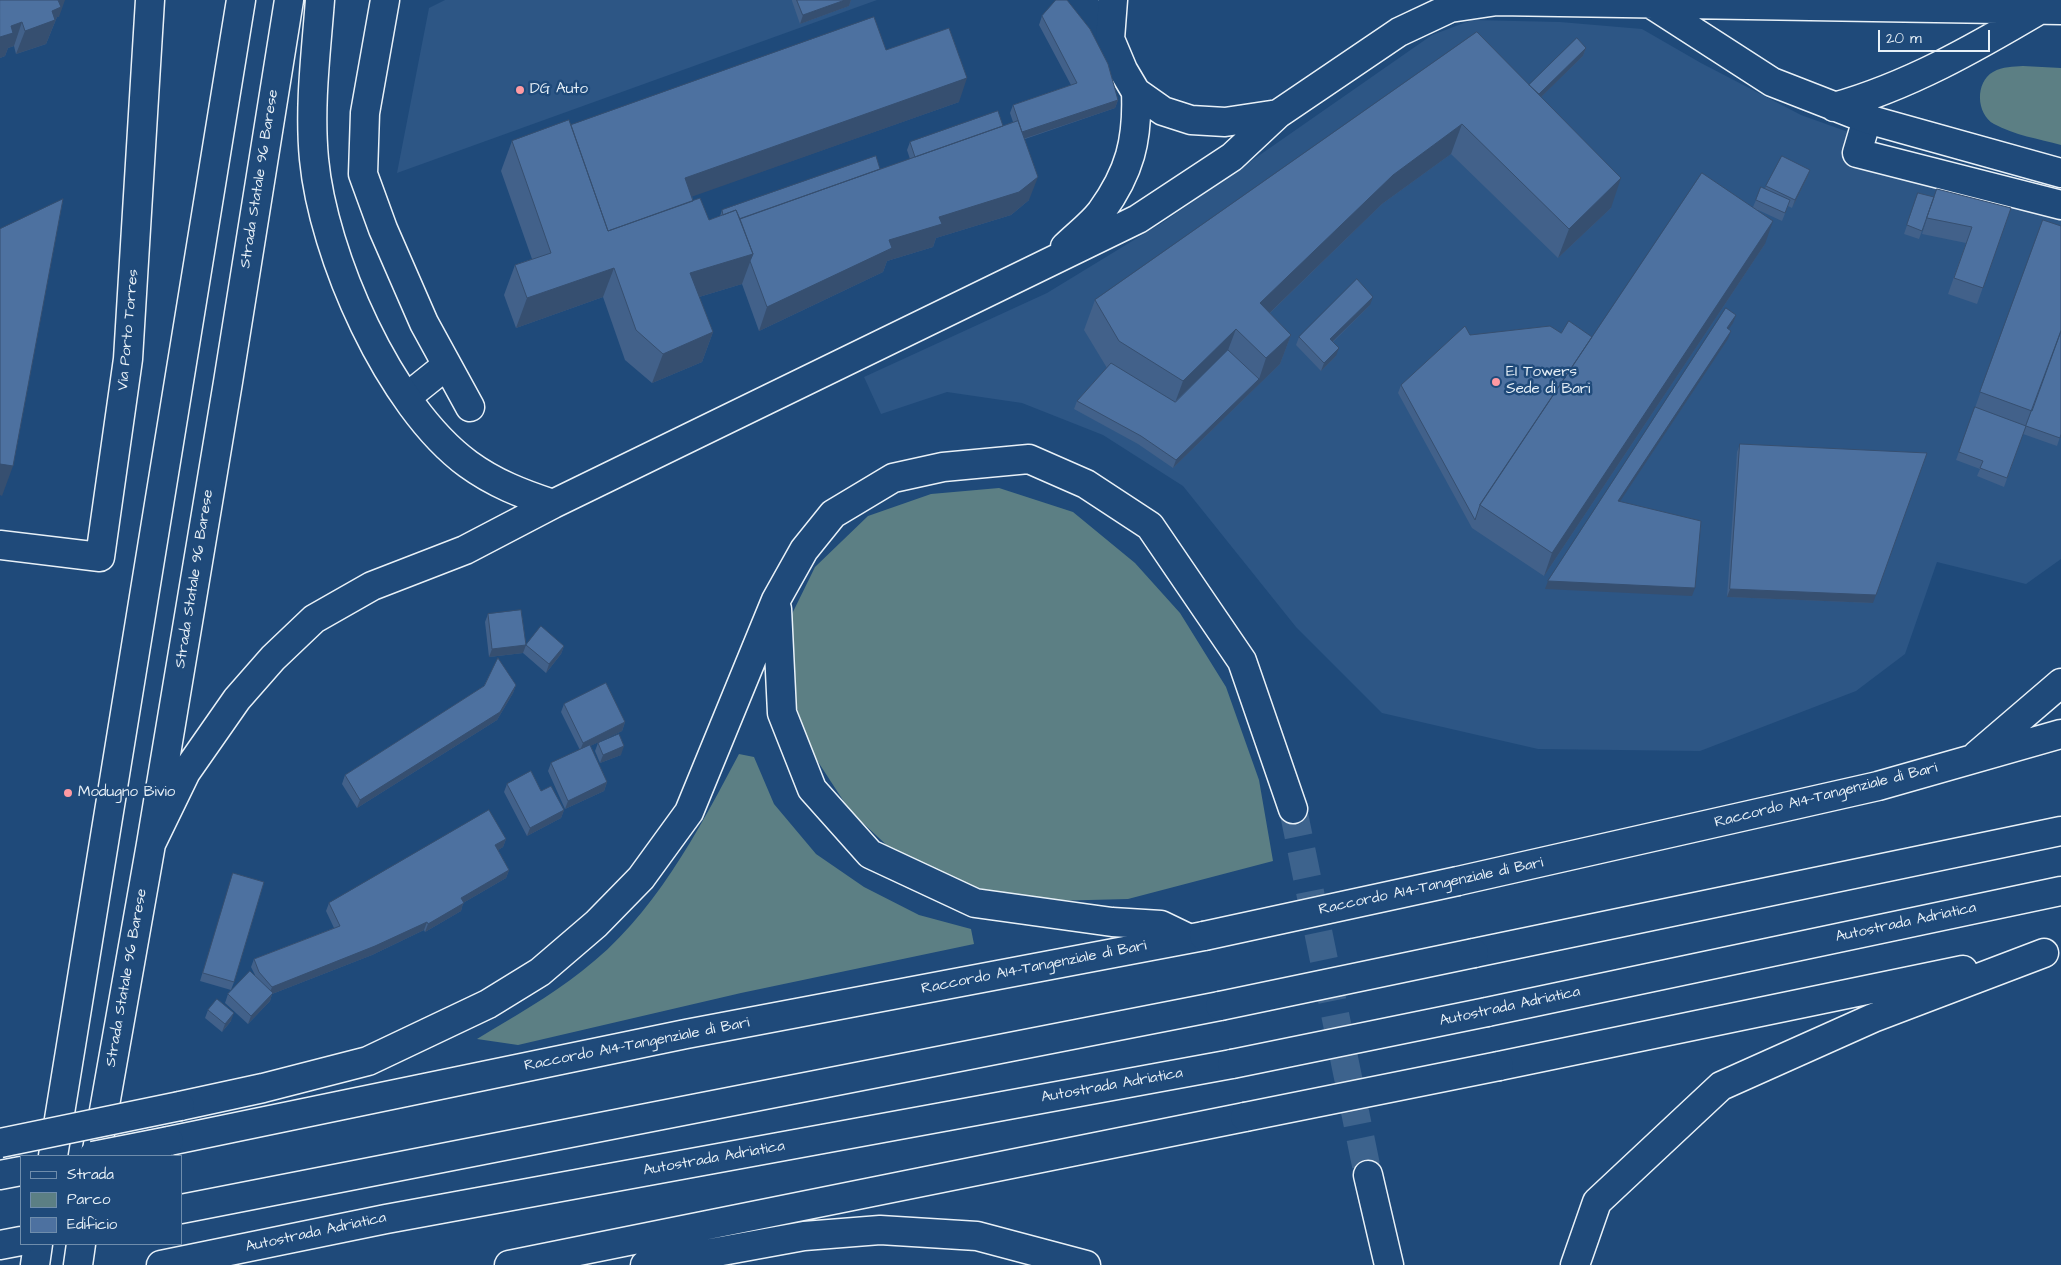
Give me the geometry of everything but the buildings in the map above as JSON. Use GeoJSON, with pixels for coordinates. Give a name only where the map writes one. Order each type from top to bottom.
{"type":"FeatureCollection","features":[{"type":"Feature","properties":{"kind":"main road","name":"Via Porto Torres"},"geometry":{"type":"LineString","coordinates":[[0,545],[100,557],[128,359],[150,0]]}},
{"type":"Feature","properties":{"kind":"main road"},"geometry":{"type":"LineString","coordinates":[[231,0],[232,51]]}},
{"type":"Feature","properties":{"kind":"main road"},"geometry":{"type":"LineString","coordinates":[[54,1155],[241,0]]}},
{"type":"Feature","properties":{"kind":"main road","name":"Strada Statale 96 Barese"},"geometry":{"type":"LineString","coordinates":[[94,1155],[151,844],[228,382],[288,0]]}},
{"type":"Feature","properties":{"kind":"main road"},"geometry":{"type":"LineString","coordinates":[[320,0],[312,125],[314,161],[326,220],[340,268],[362,320],[376,348],[407,397],[437,437],[467,463],[500,485],[553,504]]}},
{"type":"Feature","properties":{"kind":"main road"},"geometry":{"type":"LineString","coordinates":[[385,0],[365,112],[364,174],[387,238],[424,323],[470,407]]}},
{"type":"Feature","properties":{"kind":"main road"},"geometry":{"type":"LineString","coordinates":[[1076,0],[1092,13],[1110,39],[1123,70],[1136,92],[1163,111],[1191,120],[1225,122],[1278,114]]}},
{"type":"Feature","properties":{"kind":"main road"},"geometry":{"type":"LineString","coordinates":[[1110,39],[1113,0]]}},
{"type":"Feature","properties":{"kind":"main road"},"geometry":{"type":"LineString","coordinates":[[151,844],[186,772],[237,699],[273,658],[314,619],[372,586],[466,550],[553,504],[1138,219],[1232,157],[1278,114],[1399,32],[1450,8],[1497,1],[2051,10]]}},
{"type":"Feature","properties":{"kind":"main road"},"geometry":{"type":"LineString","coordinates":[[1648,2],[1772,82],[1867,120],[2061,173]]}},
{"type":"Feature","properties":{"kind":"main road"},"geometry":{"type":"LineString","coordinates":[[1834,106],[1873,96],[1935,69],[2051,10]]}},
{"type":"Feature","properties":{"kind":"main road"},"geometry":{"type":"LineString","coordinates":[[1046,265],[1100,212],[1130,162],[1137,119],[1136,92]]}},
{"type":"Feature","properties":{"kind":"main road"},"geometry":{"type":"LineString","coordinates":[[1867,120],[1857,153],[2061,204]]}},
{"type":"Feature","properties":{"kind":"main road"},"geometry":{"type":"LineString","coordinates":[[407,397],[447,366]]}},
{"type":"Feature","properties":{"kind":"main road"},"geometry":{"type":"LineString","coordinates":[[0,1143],[263,1088],[368,1061],[488,1004],[540,972],[596,924],[641,878],[689,812],[776,600],[804,550],[833,514],[893,478],[943,467],[1029,459],[1086,484],[1150,526],[1242,660],[1293,809]]}},
{"type":"Feature","properties":{"kind":"main road"},"geometry":{"type":"LineString","coordinates":[[776,600],[782,712],[812,789],[870,854],[975,904],[1112,922],[1161,925],[1196,937]]}},
{"type":"Feature","properties":{"kind":"main road","name":"Raccordo A14-Tangenziale di Bari"},"geometry":{"type":"LineString","coordinates":[[1971,760],[2061,683]]}},
{"type":"Feature","properties":{"kind":"main road","name":"Raccordo A14-Tangenziale di Bari"},"geometry":{"type":"LineString","coordinates":[[99,1155],[676,1036],[1196,937],[1458,882],[1878,786],[2061,734]]}},
{"type":"Feature","properties":{"kind":"main road"},"geometry":{"type":"LineString","coordinates":[[182,1209],[1220,1006],[2061,831]]}},
{"type":"Feature","properties":{"kind":"main road","name":"Autostrada Adriatica"},"geometry":{"type":"LineString","coordinates":[[163,1265],[386,1219],[1232,1064],[2061,891]]}},
{"type":"Feature","properties":{"kind":"main road"},"geometry":{"type":"LineString","coordinates":[[509,1265],[2055,953]]}},
{"type":"Feature","properties":{"kind":"main road"},"geometry":{"type":"LineString","coordinates":[[1575,1265],[1597,1202],[1721,1086],[1873,1018],[2055,953]]}},
{"type":"Feature","properties":{"kind":"main road"},"geometry":{"type":"LineString","coordinates":[[0,1175],[20,1171]]}},
{"type":"Feature","properties":{"kind":"main road"},"geometry":{"type":"LineString","coordinates":[[1368,1175],[1389,1265]]}},
{"type":"Feature","properties":{"kind":"main road"},"geometry":{"type":"LineString","coordinates":[[645,1265],[804,1236],[880,1230],[977,1236],[1086,1265]]}},
{"type":"Feature","properties":{"kind":"main road"},"geometry":{"type":"LineString","coordinates":[[0,1245],[20,1241]]}},
{"type":"Feature","properties":{"kind":"main road"},"geometry":{"type":"LineString","coordinates":[[35,1265],[38,1245]]}},
{"type":"Feature","properties":{"kind":"main road"},"geometry":{"type":"LineString","coordinates":[[78,1265],[81,1245]]}},
{"type":"Feature","properties":{"kind":"shaded area","name":"DG Auto"},"geometry":{"type":"Polygon","coordinates":[[[445,0],[877,0],[397,173],[429,8],[445,0]]]}},
{"type":"Feature","properties":{"kind":"shaded area"},"geometry":{"type":"Polygon","coordinates":[[[1472,20],[1560,22],[1642,29],[1701,63],[1801,115],[1890,147],[2061,190],[2061,559],[2026,584],[1937,562],[1905,654],[1856,691],[1700,751],[1538,749],[1382,713],[1296,627],[1183,486],[1103,435],[1022,403],[947,392],[881,414],[864,377],[1047,293],[1165,221],[1432,35],[1472,20]]]}},
{"type":"Feature","properties":{"kind":"green space"},"geometry":{"type":"Polygon","coordinates":[[[2023,66],[2061,68],[2061,145],[2002,128],[1988,119],[1984,113],[1980,98],[1983,83],[1987,77],[2000,69],[2023,66]]]}},
{"type":"Feature","properties":{"kind":"green space"},"geometry":{"type":"Polygon","coordinates":[[[999,488],[1073,512],[1135,563],[1180,613],[1226,687],[1259,780],[1273,861],[1128,899],[1050,901],[961,885],[894,852],[850,811],[811,751],[789,684],[791,616],[815,567],[868,516],[931,494],[999,488]]]}},
{"type":"Feature","properties":{"kind":"green space"},"geometry":{"type":"Polygon","coordinates":[[[739,754],[754,757],[774,804],[816,854],[864,887],[919,915],[971,929],[974,944],[741,993],[518,1045],[477,1039],[557,990],[608,949],[631,925],[652,899],[690,843],[739,754]]]}},
{"type":"Feature","properties":{"kind":"tunnel"},"geometry":{"type":"LineString","coordinates":[[1293,809],[1368,1175]]}},
{"type":"Feature","properties":{"kind":"place","name":"DG Auto"},"geometry":{"type":"Point","coordinates":[520,90]}},
{"type":"Feature","properties":{"kind":"place","name":"EI Towers Sede di Bari"},"geometry":{"type":"Point","coordinates":[1496,382]}},
{"type":"Feature","properties":{"kind":"place","name":"Modugno Bivio"},"geometry":{"type":"Point","coordinates":[68,793]}}]}
